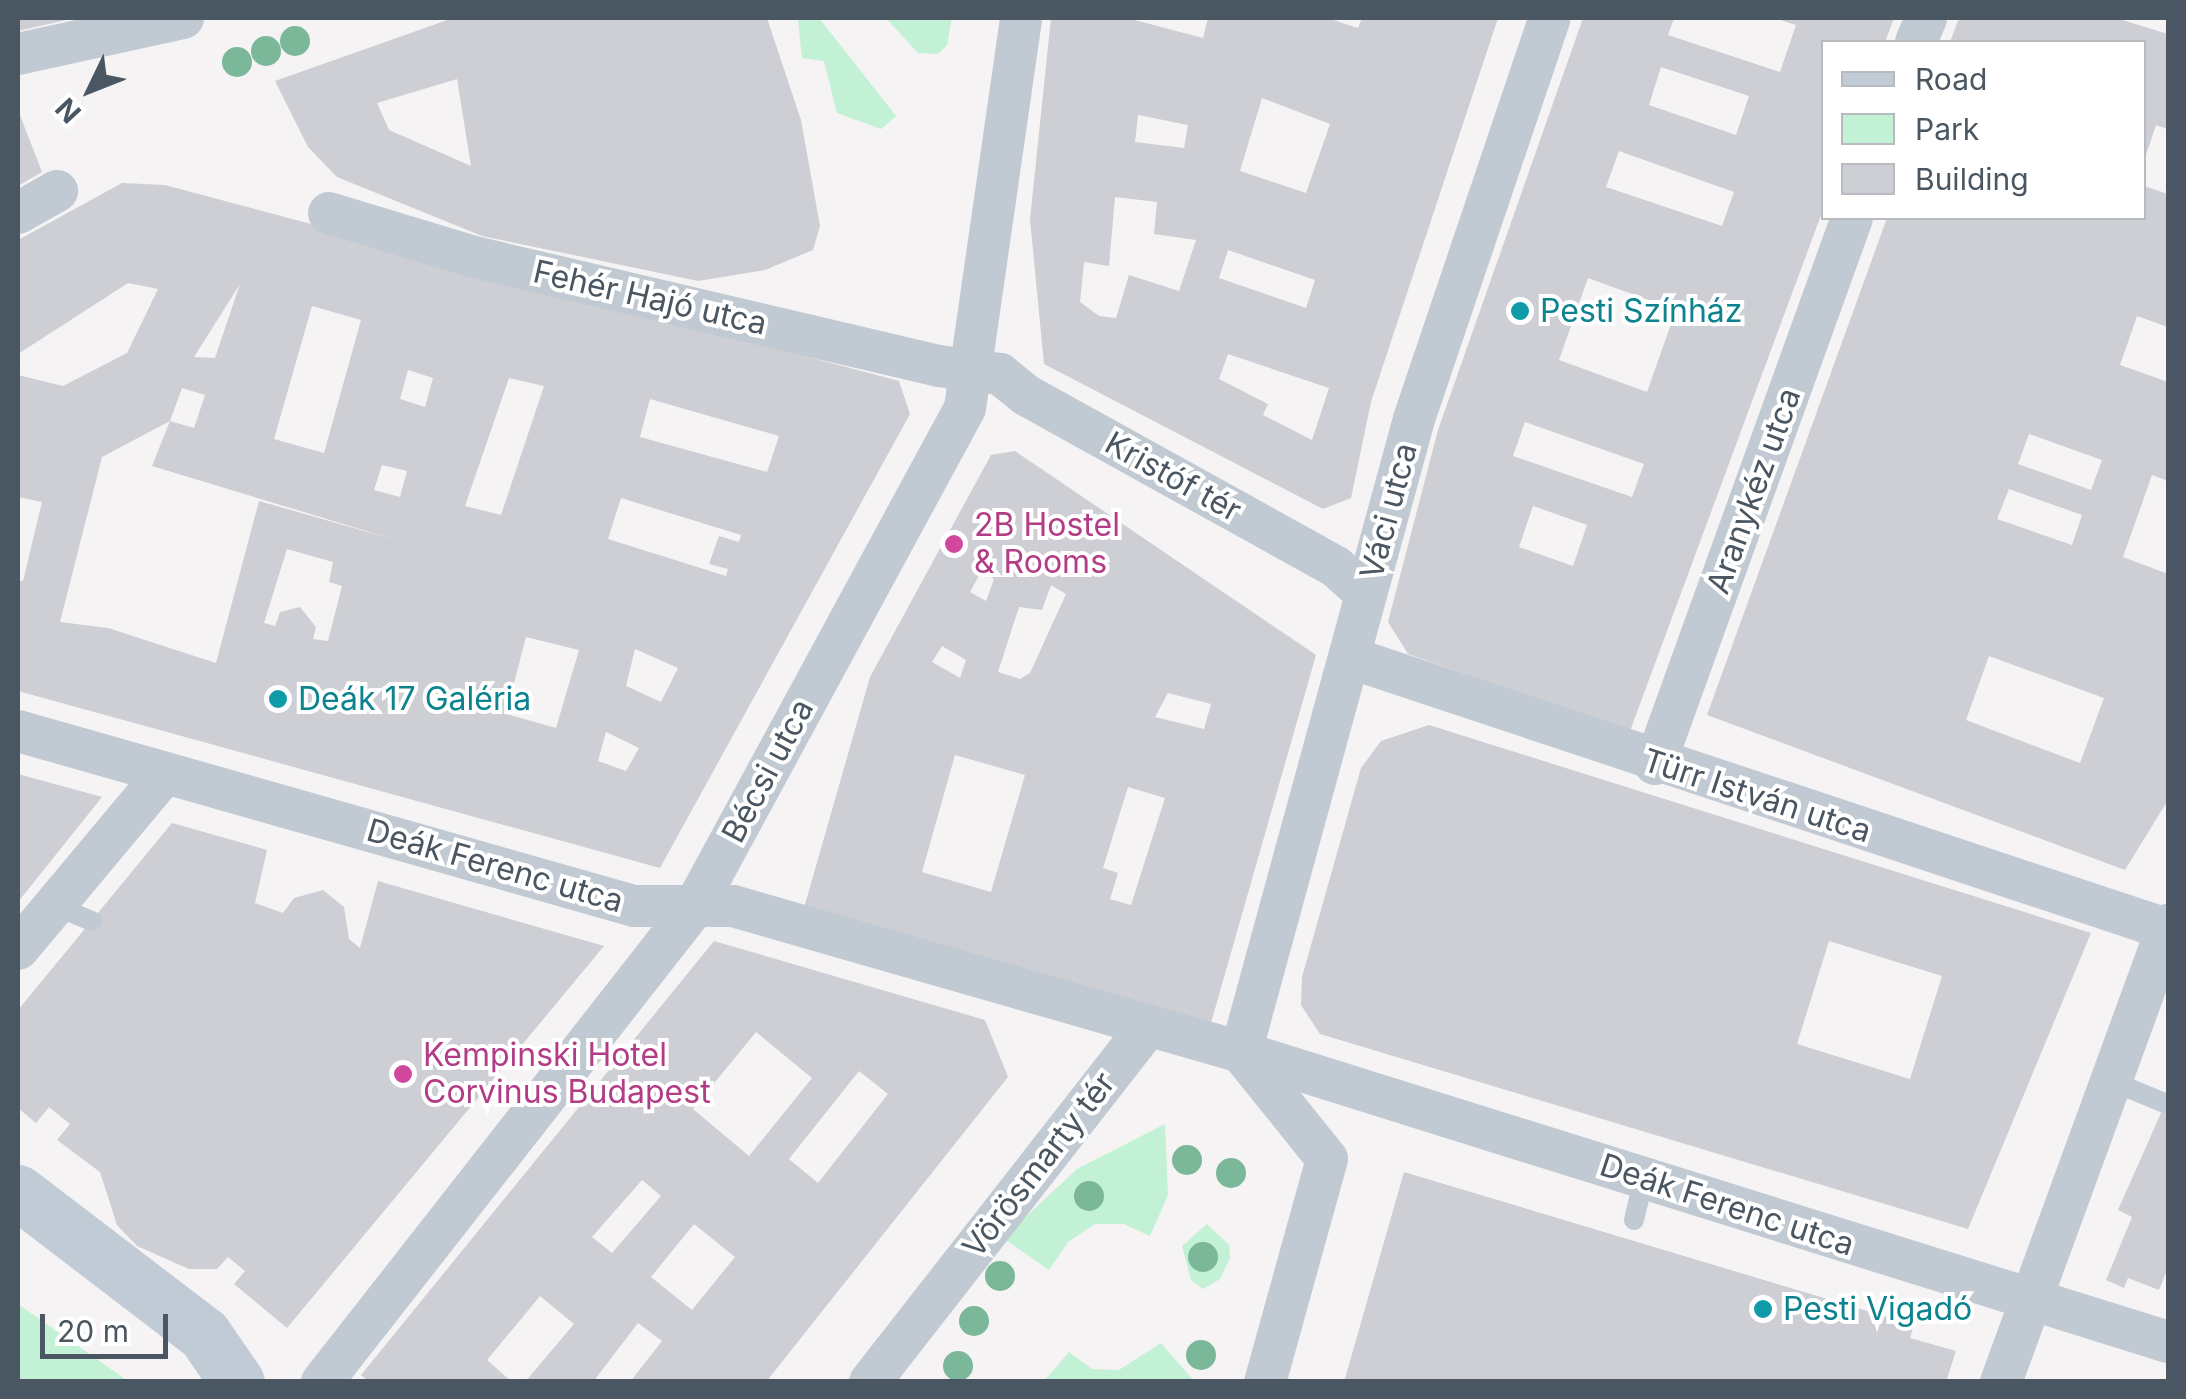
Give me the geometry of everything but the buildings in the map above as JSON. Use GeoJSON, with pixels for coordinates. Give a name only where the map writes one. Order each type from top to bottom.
{"type":"FeatureCollection","features":[{"type":"Feature","properties":{"kind":"street"},"geometry":{"type":"LineString","coordinates":[[18,54],[184,18]]}},
{"type":"Feature","properties":{"kind":"street","name":"Bécsi utca"},"geometry":{"type":"LineString","coordinates":[[322,1382],[695,906],[965,408],[975,371],[1021,18]]}},
{"type":"Feature","properties":{"kind":"street","name":"Váci utca"},"geometry":{"type":"LineString","coordinates":[[1248,1032],[1414,419],[1550,18]]}},
{"type":"Feature","properties":{"kind":"street"},"geometry":{"type":"LineString","coordinates":[[18,213],[57,191]]}},
{"type":"Feature","properties":{"kind":"street","name":"Fehér Hajó utca"},"geometry":{"type":"LineString","coordinates":[[328,212],[474,257],[975,371]]}},
{"type":"Feature","properties":{"kind":"street","name":"Aranykéz utca"},"geometry":{"type":"LineString","coordinates":[[1656,764],[1851,220]]}},
{"type":"Feature","properties":{"kind":"street","name":"Kristóf tér"},"geometry":{"type":"LineString","coordinates":[[975,371],[1000,374],[1043,405],[1336,567],[1366,594]]}},
{"type":"Feature","properties":{"kind":"street","name":"Türr István utca"},"geometry":{"type":"LineString","coordinates":[[1350,658],[1656,764],[2167,927]]}},
{"type":"Feature","properties":{"kind":"street","name":"Deák Ferenc utca"},"geometry":{"type":"LineString","coordinates":[[18,731],[634,906],[733,906],[1150,1025]]}},
{"type":"Feature","properties":{"kind":"street"},"geometry":{"type":"LineString","coordinates":[[18,949],[72,913],[87,862],[164,773]]}},
{"type":"Feature","properties":{"kind":"street"},"geometry":{"type":"LineString","coordinates":[[2001,1382],[2167,927]]}},
{"type":"Feature","properties":{"kind":"street"},"geometry":{"type":"LineString","coordinates":[[1150,1025],[1248,1032],[1327,1159],[1266,1382]]}},
{"type":"Feature","properties":{"kind":"street","name":"Vörösmarty tér"},"geometry":{"type":"LineString","coordinates":[[870,1382],[1150,1025]]}},
{"type":"Feature","properties":{"kind":"street","name":"Deák Ferenc utca"},"geometry":{"type":"LineString","coordinates":[[1248,1032],[1423,1108],[2168,1342]]}},
{"type":"Feature","properties":{"kind":"street"},"geometry":{"type":"LineString","coordinates":[[18,1192],[266,1382]]}},
{"type":"Feature","properties":{"kind":"street"},"geometry":{"type":"LineString","coordinates":[[204,1334],[237,1382]]}},
{"type":"Feature","properties":{"kind":"lane"},"geometry":{"type":"LineString","coordinates":[[2111,1081],[2166,1104]]}},
{"type":"Feature","properties":{"kind":"lane"},"geometry":{"type":"LineString","coordinates":[[1634,1220],[1644,1178]]}},
{"type":"Feature","properties":{"kind":"green space"},"geometry":{"type":"Polygon","coordinates":[[[819,18],[896,116],[881,129],[837,113],[824,61],[802,58],[798,20],[819,18]]]}},
{"type":"Feature","properties":{"kind":"green space"},"geometry":{"type":"Polygon","coordinates":[[[886,18],[952,18],[947,45],[938,54],[918,53],[886,18]]]}},
{"type":"Feature","properties":{"kind":"green space"},"geometry":{"type":"Polygon","coordinates":[[[1165,1124],[1168,1195],[1150,1236],[1124,1224],[1095,1224],[1068,1242],[1049,1270],[1003,1238],[1077,1169],[1165,1124]]]}},
{"type":"Feature","properties":{"kind":"green space"},"geometry":{"type":"Polygon","coordinates":[[[1207,1224],[1229,1245],[1230,1258],[1220,1279],[1203,1289],[1191,1280],[1182,1246],[1207,1224]]]}},
{"type":"Feature","properties":{"kind":"green space"},"geometry":{"type":"Polygon","coordinates":[[[18,1304],[128,1381],[18,1381],[18,1304]]]}},
{"type":"Feature","properties":{"kind":"green space"},"geometry":{"type":"Polygon","coordinates":[[[1161,1343],[1194,1381],[1044,1381],[1069,1352],[1092,1369],[1119,1370],[1161,1343]]]}},
{"type":"Feature","properties":{"kind":"place","name":"Pesti Színház"},"geometry":{"type":"Point","coordinates":[1520,311]}},
{"type":"Feature","properties":{"kind":"place","name":"2B Hostel & Rooms"},"geometry":{"type":"Point","coordinates":[954,544]}},
{"type":"Feature","properties":{"kind":"place","name":"Deák 17 Galéria"},"geometry":{"type":"Point","coordinates":[278,699]}},
{"type":"Feature","properties":{"kind":"place","name":"Kempinski Hotel Corvinus Budapest"},"geometry":{"type":"Point","coordinates":[403,1074]}},
{"type":"Feature","properties":{"kind":"place","name":"Pesti Vigadó"},"geometry":{"type":"Point","coordinates":[1763,1309]}}]}
